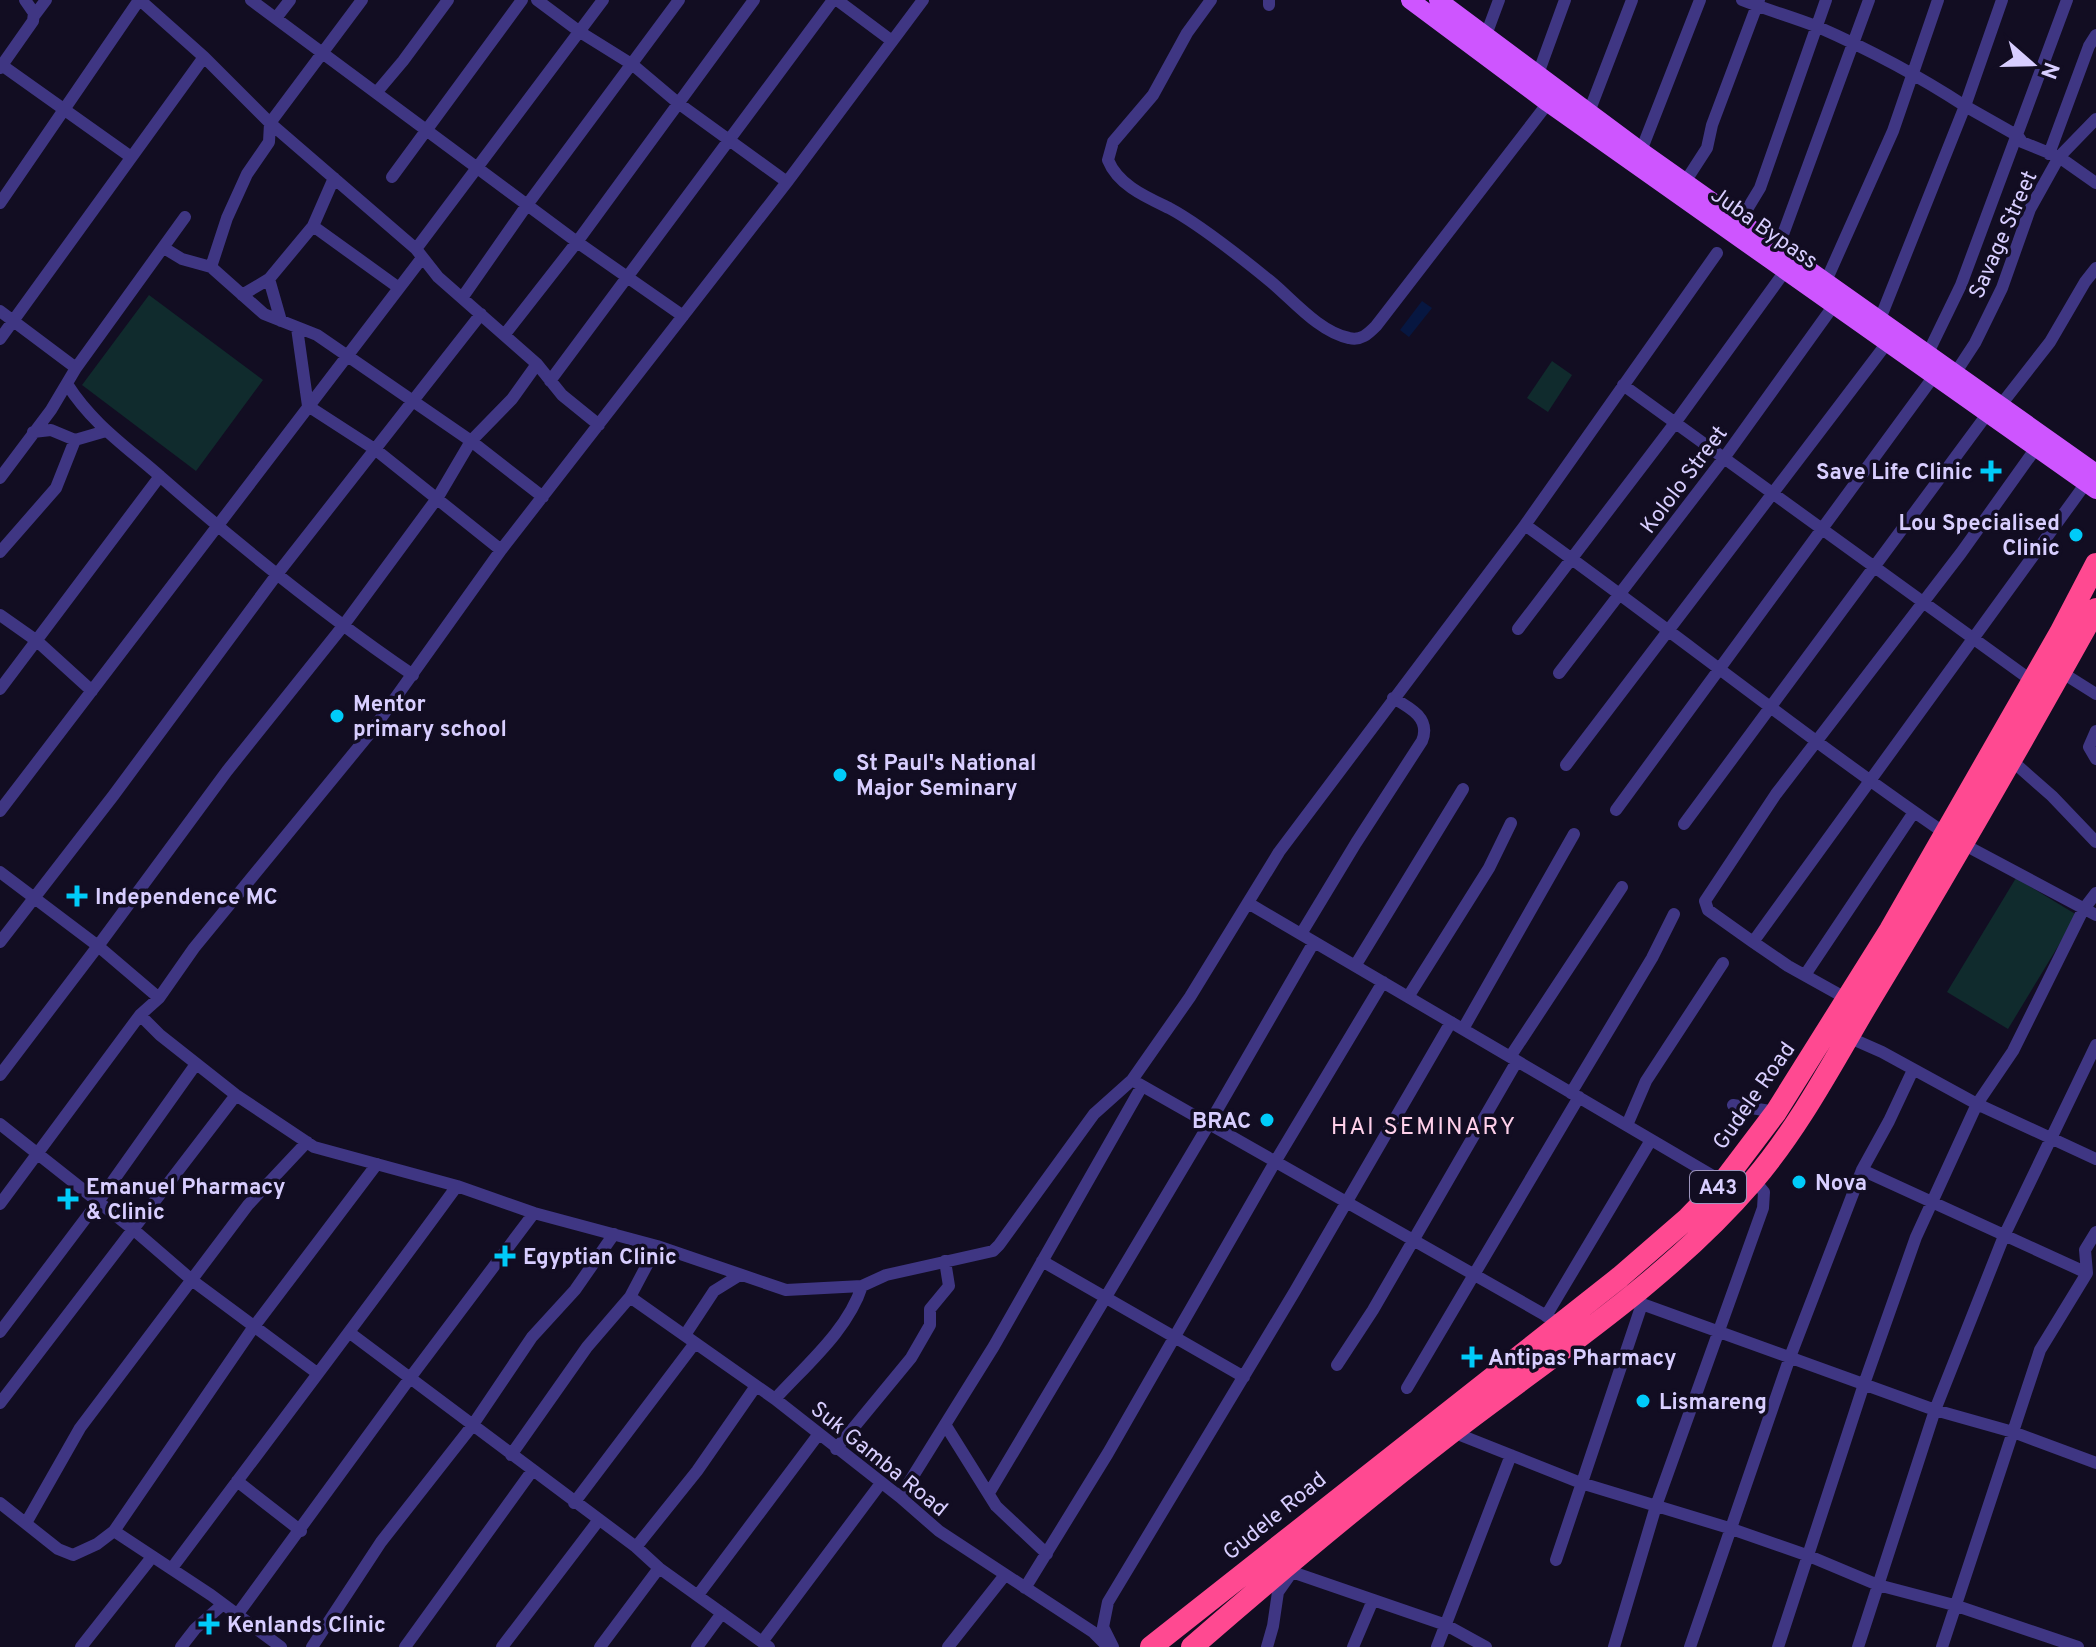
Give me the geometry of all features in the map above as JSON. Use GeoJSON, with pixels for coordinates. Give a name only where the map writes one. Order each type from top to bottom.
{"type":"FeatureCollection","features":[{"type":"Feature","properties":{"kind":"highway","name":"Gudele Road"},"geometry":{"type":"LineString","coordinates":[[1151,1647],[1443,1427],[1639,1297],[1754,1180],[1799,1120],[1835,1045],[1954,839],[2032,681],[2096,564]]}},
{"type":"Feature","properties":{"kind":"highway","name":"Gudele Road"},"geometry":{"type":"LineString","coordinates":[[1192,1647],[1290,1568],[1443,1427],[1552,1320],[1652,1250],[1723,1182],[1776,1112],[1835,1045],[1849,1000],[2010,759],[2096,609]]}},
{"type":"Feature","properties":{"kind":"main road","name":"Juba Bypass"},"geometry":{"type":"LineString","coordinates":[[1410,0],[1548,103],[1887,343],[1934,376],[1994,410],[2093,482]]}},
{"type":"Feature","properties":{"kind":"main road","name":"Juba Bypass"},"geometry":{"type":"LineString","coordinates":[[1438,0],[1641,151],[1956,372],[2036,448],[2093,482]]}},
{"type":"Feature","properties":{"kind":"street"},"geometry":{"type":"LineString","coordinates":[[25,0],[34,16]]}},
{"type":"Feature","properties":{"kind":"street"},"geometry":{"type":"LineString","coordinates":[[46,0],[1,66],[131,157]]}},
{"type":"Feature","properties":{"kind":"street"},"geometry":{"type":"LineString","coordinates":[[0,203],[140,0],[204,57],[270,123],[419,253],[438,277],[505,334],[537,364],[562,395],[599,425]]}},
{"type":"Feature","properties":{"kind":"street"},"geometry":{"type":"LineString","coordinates":[[251,0],[577,242],[683,316]]}},
{"type":"Feature","properties":{"kind":"street"},"geometry":{"type":"LineString","coordinates":[[276,18],[290,0]]}},
{"type":"Feature","properties":{"kind":"street"},"geometry":{"type":"LineString","coordinates":[[211,267],[227,218],[247,174],[269,142],[270,123],[362,0]]}},
{"type":"Feature","properties":{"kind":"street"},"geometry":{"type":"LineString","coordinates":[[376,93],[448,0]]}},
{"type":"Feature","properties":{"kind":"street"},"geometry":{"type":"LineString","coordinates":[[392,177],[522,0]]}},
{"type":"Feature","properties":{"kind":"street"},"geometry":{"type":"LineString","coordinates":[[537,0],[633,65],[678,103],[787,182]]}},
{"type":"Feature","properties":{"kind":"street"},"geometry":{"type":"LineString","coordinates":[[0,811],[399,288],[419,253],[478,169],[603,0]]}},
{"type":"Feature","properties":{"kind":"street"},"geometry":{"type":"LineString","coordinates":[[462,298],[679,0]]}},
{"type":"Feature","properties":{"kind":"street"},"geometry":{"type":"LineString","coordinates":[[505,334],[577,242],[754,0]]}},
{"type":"Feature","properties":{"kind":"street"},"geometry":{"type":"LineString","coordinates":[[550,381],[728,139],[835,0],[892,41]]}},
{"type":"Feature","properties":{"kind":"street"},"geometry":{"type":"LineString","coordinates":[[0,1204],[140,1015],[159,998],[194,948],[327,788],[413,675],[501,550],[787,182],[923,0]]}},
{"type":"Feature","properties":{"kind":"street"},"geometry":{"type":"LineString","coordinates":[[1211,0],[1187,33],[1153,95],[1113,142],[1108,160],[1120,178],[1141,194],[1190,222],[1269,280],[1319,322],[1350,339],[1360,339],[1376,326],[1548,103]]}},
{"type":"Feature","properties":{"kind":"street"},"geometry":{"type":"LineString","coordinates":[[1486,35],[1499,0]]}},
{"type":"Feature","properties":{"kind":"street"},"geometry":{"type":"LineString","coordinates":[[1538,74],[1565,0]]}},
{"type":"Feature","properties":{"kind":"street"},"geometry":{"type":"LineString","coordinates":[[1589,112],[1632,0]]}},
{"type":"Feature","properties":{"kind":"street"},"geometry":{"type":"LineString","coordinates":[[1641,151],[1700,0]]}},
{"type":"Feature","properties":{"kind":"street"},"geometry":{"type":"LineString","coordinates":[[1742,0],[1758,3],[1816,26],[1912,74],[2018,136],[2022,142],[2054,155],[2096,183]]}},
{"type":"Feature","properties":{"kind":"street"},"geometry":{"type":"LineString","coordinates":[[1740,221],[1760,188],[1826,0]]}},
{"type":"Feature","properties":{"kind":"street"},"geometry":{"type":"LineString","coordinates":[[1778,248],[1869,0]]}},
{"type":"Feature","properties":{"kind":"street"},"geometry":{"type":"LineString","coordinates":[[1826,281],[1893,131],[1938,0]]}},
{"type":"Feature","properties":{"kind":"street"},"geometry":{"type":"LineString","coordinates":[[1880,319],[1965,106],[2002,0]]}},
{"type":"Feature","properties":{"kind":"street"},"geometry":{"type":"LineString","coordinates":[[1928,353],[1961,285],[2067,0]]}},
{"type":"Feature","properties":{"kind":"street"},"geometry":{"type":"LineString","coordinates":[[1685,182],[1707,148],[1712,125],[1758,3]]}},
{"type":"Feature","properties":{"kind":"street"},"geometry":{"type":"LineString","coordinates":[[2054,155],[2089,46],[2096,35]]}},
{"type":"Feature","properties":{"kind":"street"},"geometry":{"type":"LineString","coordinates":[[0,339],[204,57]]}},
{"type":"Feature","properties":{"kind":"street","name":"Savage Street"},"geometry":{"type":"LineString","coordinates":[[1956,372],[1975,343],[2002,288],[2030,209],[2054,155],[2096,119]]}},
{"type":"Feature","properties":{"kind":"street"},"geometry":{"type":"LineString","coordinates":[[242,295],[269,279],[313,226],[334,178]]}},
{"type":"Feature","properties":{"kind":"street"},"geometry":{"type":"LineString","coordinates":[[0,478],[185,217]]}},
{"type":"Feature","properties":{"kind":"street"},"geometry":{"type":"LineString","coordinates":[[313,226],[399,288]]}},
{"type":"Feature","properties":{"kind":"street"},"geometry":{"type":"LineString","coordinates":[[164,248],[182,259],[211,267],[264,314],[317,335],[471,441],[543,497]]}},
{"type":"Feature","properties":{"kind":"street"},"geometry":{"type":"LineString","coordinates":[[900,1497],[946,1426],[1042,1261],[1137,1083],[1279,852],[1525,525],[1717,253]]}},
{"type":"Feature","properties":{"kind":"street"},"geometry":{"type":"LineString","coordinates":[[1684,824],[1874,567],[2050,342],[2096,268]]}},
{"type":"Feature","properties":{"kind":"street"},"geometry":{"type":"LineString","coordinates":[[1518,629],[1573,560],[1785,271]]}},
{"type":"Feature","properties":{"kind":"street"},"geometry":{"type":"LineString","coordinates":[[269,279],[281,321]]}},
{"type":"Feature","properties":{"kind":"street","name":"Kololo Street"},"geometry":{"type":"LineString","coordinates":[[1559,673],[1724,458],[1834,305]]}},
{"type":"Feature","properties":{"kind":"street"},"geometry":{"type":"LineString","coordinates":[[0,311],[76,368]]}},
{"type":"Feature","properties":{"kind":"street"},"geometry":{"type":"LineString","coordinates":[[0,942],[278,573],[481,314]]}},
{"type":"Feature","properties":{"kind":"street"},"geometry":{"type":"LineString","coordinates":[[297,328],[308,406],[376,450],[501,550]]}},
{"type":"Feature","properties":{"kind":"street"},"geometry":{"type":"LineString","coordinates":[[1566,765],[1887,343]]}},
{"type":"Feature","properties":{"kind":"street"},"geometry":{"type":"LineString","coordinates":[[0,1075],[199,807],[343,626],[438,497],[471,441],[512,399],[537,364]]}},
{"type":"Feature","properties":{"kind":"street"},"geometry":{"type":"LineString","coordinates":[[1616,810],[1934,376]]}},
{"type":"Feature","properties":{"kind":"street"},"geometry":{"type":"LineString","coordinates":[[67,384],[83,409],[106,431],[216,526],[343,626],[413,675]]}},
{"type":"Feature","properties":{"kind":"street"},"geometry":{"type":"LineString","coordinates":[[1623,385],[2032,681]]}},
{"type":"Feature","properties":{"kind":"street"},"geometry":{"type":"LineString","coordinates":[[33,432],[51,430],[75,440],[106,431]]}},
{"type":"Feature","properties":{"kind":"street"},"geometry":{"type":"LineString","coordinates":[[0,552],[56,488],[75,440]]}},
{"type":"Feature","properties":{"kind":"street"},"geometry":{"type":"LineString","coordinates":[[1849,1000],[1753,942],[1708,910],[1705,901],[1776,794],[1924,603],[2036,448]]}},
{"type":"Feature","properties":{"kind":"street"},"geometry":{"type":"LineString","coordinates":[[0,689],[160,476]]}},
{"type":"Feature","properties":{"kind":"street"},"geometry":{"type":"LineString","coordinates":[[1753,942],[1973,639],[2093,482]]}},
{"type":"Feature","properties":{"kind":"street"},"geometry":{"type":"LineString","coordinates":[[1525,525],[1914,812],[1954,839],[2096,915]]}},
{"type":"Feature","properties":{"kind":"street"},"geometry":{"type":"LineString","coordinates":[[0,615],[37,641],[92,691]]}},
{"type":"Feature","properties":{"kind":"street"},"geometry":{"type":"LineString","coordinates":[[2061,672],[2096,694]]}},
{"type":"Feature","properties":{"kind":"street"},"geometry":{"type":"LineString","coordinates":[[1301,934],[1426,732],[1423,721],[1410,707],[1393,698]]}},
{"type":"Feature","properties":{"kind":"street"},"geometry":{"type":"LineString","coordinates":[[2096,731],[2089,747],[2096,759]]}},
{"type":"Feature","properties":{"kind":"street"},"geometry":{"type":"LineString","coordinates":[[2010,759],[2052,796],[2096,842]]}},
{"type":"Feature","properties":{"kind":"street"},"geometry":{"type":"LineString","coordinates":[[1355,966],[1463,789]]}},
{"type":"Feature","properties":{"kind":"street"},"geometry":{"type":"LineString","coordinates":[[1805,975],[1914,812]]}},
{"type":"Feature","properties":{"kind":"street"},"geometry":{"type":"LineString","coordinates":[[1408,997],[1489,868],[1511,823]]}},
{"type":"Feature","properties":{"kind":"street"},"geometry":{"type":"LineString","coordinates":[[1463,1029],[1574,834]]}},
{"type":"Feature","properties":{"kind":"street"},"geometry":{"type":"LineString","coordinates":[[0,872],[98,946],[159,998]]}},
{"type":"Feature","properties":{"kind":"street"},"geometry":{"type":"LineString","coordinates":[[1337,1365],[1414,1241],[1514,1059],[1622,887]]}},
{"type":"Feature","properties":{"kind":"street"},"geometry":{"type":"LineString","coordinates":[[1778,1647],[1864,1384],[1931,1201],[1977,1104],[2013,1051],[2083,910],[2096,893]]}},
{"type":"Feature","properties":{"kind":"street"},"geometry":{"type":"LineString","coordinates":[[1248,903],[1723,1182]]}},
{"type":"Feature","properties":{"kind":"street"},"geometry":{"type":"LineString","coordinates":[[1407,1388],[1474,1275],[1674,914]]}},
{"type":"Feature","properties":{"kind":"street"},"geometry":{"type":"LineString","coordinates":[[989,1493],[1314,942]]}},
{"type":"Feature","properties":{"kind":"street"},"geometry":{"type":"LineString","coordinates":[[1627,1125],[1646,1081],[1723,963]]}},
{"type":"Feature","properties":{"kind":"street"},"geometry":{"type":"LineString","coordinates":[[1025,1588],[1175,1340],[1275,1162],[1383,982]]}},
{"type":"Feature","properties":{"kind":"street"},"geometry":{"type":"LineString","coordinates":[[140,1015],[236,1095],[307,1142],[797,1291],[862,1286],[886,1275],[997,1248],[1094,1114],[1137,1083]]}},
{"type":"Feature","properties":{"kind":"street"},"geometry":{"type":"LineString","coordinates":[[1110,1647],[1103,1627],[1108,1602],[1244,1377],[1451,1022]]}},
{"type":"Feature","properties":{"kind":"street"},"geometry":{"type":"LineString","coordinates":[[1835,1045],[1882,1052],[1977,1104],[2096,1159]]}},
{"type":"Feature","properties":{"kind":"street"},"geometry":{"type":"LineString","coordinates":[[1858,1647],[1935,1410],[2004,1236],[2096,1045]]}},
{"type":"Feature","properties":{"kind":"street"},"geometry":{"type":"LineString","coordinates":[[0,1332],[196,1064]]}},
{"type":"Feature","properties":{"kind":"street"},"geometry":{"type":"LineString","coordinates":[[1690,1647],[1790,1357],[1862,1170],[1913,1070]]}},
{"type":"Feature","properties":{"kind":"street"},"geometry":{"type":"LineString","coordinates":[[1137,1083],[1552,1320],[1651,1140]]}},
{"type":"Feature","properties":{"kind":"street"},"geometry":{"type":"LineString","coordinates":[[0,1403],[236,1095]]}},
{"type":"Feature","properties":{"kind":"street"},"geometry":{"type":"LineString","coordinates":[[1733,1105],[1776,1112]]}},
{"type":"Feature","properties":{"kind":"street"},"geometry":{"type":"LineString","coordinates":[[0,1124],[193,1281],[317,1373]]}},
{"type":"Feature","properties":{"kind":"street"},"geometry":{"type":"LineString","coordinates":[[26,1523],[80,1428],[248,1205],[307,1142]]}},
{"type":"Feature","properties":{"kind":"street"},"geometry":{"type":"LineString","coordinates":[[0,1503],[58,1549],[73,1555],[97,1544],[114,1531],[253,1328],[377,1164]]}},
{"type":"Feature","properties":{"kind":"street"},"geometry":{"type":"LineString","coordinates":[[1862,1170],[2087,1273]]}},
{"type":"Feature","properties":{"kind":"street"},"geometry":{"type":"LineString","coordinates":[[1614,1647],[1656,1506],[1765,1200],[1764,1192],[1754,1180]]}},
{"type":"Feature","properties":{"kind":"street"},"geometry":{"type":"LineString","coordinates":[[172,1568],[457,1186]]}},
{"type":"Feature","properties":{"kind":"street"},"geometry":{"type":"LineString","coordinates":[[237,1615],[534,1213]]}},
{"type":"Feature","properties":{"kind":"street"},"geometry":{"type":"LineString","coordinates":[[1942,1647],[2040,1350],[2087,1273],[2085,1250],[2096,1232]]}},
{"type":"Feature","properties":{"kind":"street"},"geometry":{"type":"LineString","coordinates":[[312,1647],[381,1542],[472,1426],[532,1337],[575,1290],[614,1234]]}},
{"type":"Feature","properties":{"kind":"street"},"geometry":{"type":"LineString","coordinates":[[511,1455],[587,1347],[630,1297],[657,1246]]}},
{"type":"Feature","properties":{"kind":"street"},"geometry":{"type":"LineString","coordinates":[[836,1449],[911,1358],[930,1325],[930,1309],[949,1286],[945,1261]]}},
{"type":"Feature","properties":{"kind":"street"},"geometry":{"type":"LineString","coordinates":[[1042,1261],[1244,1377]]}},
{"type":"Feature","properties":{"kind":"street"},"geometry":{"type":"LineString","coordinates":[[574,1503],[690,1339],[714,1291],[740,1275]]}},
{"type":"Feature","properties":{"kind":"street"},"geometry":{"type":"LineString","coordinates":[[775,1399],[843,1323],[855,1307],[862,1286]]}},
{"type":"Feature","properties":{"kind":"street","name":"Suk Gamba Road"},"geometry":{"type":"LineString","coordinates":[[630,1297],[775,1399],[939,1531],[1093,1632],[1110,1647]]}},
{"type":"Feature","properties":{"kind":"street"},"geometry":{"type":"LineString","coordinates":[[1556,1560],[1639,1297],[1719,1333],[2096,1463]]}},
{"type":"Feature","properties":{"kind":"street"},"geometry":{"type":"LineString","coordinates":[[350,1333],[636,1547],[659,1568],[766,1644],[881,1483]]}},
{"type":"Feature","properties":{"kind":"street"},"geometry":{"type":"LineString","coordinates":[[636,1547],[697,1471],[756,1386]]}},
{"type":"Feature","properties":{"kind":"street"},"geometry":{"type":"LineString","coordinates":[[946,1426],[996,1506],[1047,1554]]}},
{"type":"Feature","properties":{"kind":"street"},"geometry":{"type":"LineString","coordinates":[[1443,1427],[1581,1483],[1729,1528],[1809,1556],[1878,1585],[1954,1605],[2078,1647]]}},
{"type":"Feature","properties":{"kind":"street"},"geometry":{"type":"LineString","coordinates":[[698,1595],[818,1435]]}},
{"type":"Feature","properties":{"kind":"street"},"geometry":{"type":"LineString","coordinates":[[1437,1647],[1511,1455]]}},
{"type":"Feature","properties":{"kind":"street"},"geometry":{"type":"LineString","coordinates":[[412,1645],[532,1471]]}},
{"type":"Feature","properties":{"kind":"street"},"geometry":{"type":"LineString","coordinates":[[237,1481],[301,1531]]}},
{"type":"Feature","properties":{"kind":"street"},"geometry":{"type":"LineString","coordinates":[[502,1647],[598,1521]]}},
{"type":"Feature","properties":{"kind":"street"},"geometry":{"type":"LineString","coordinates":[[114,1531],[172,1568],[281,1647]]}},
{"type":"Feature","properties":{"kind":"street"},"geometry":{"type":"LineString","coordinates":[[81,1647],[152,1557]]}},
{"type":"Feature","properties":{"kind":"street"},"geometry":{"type":"LineString","coordinates":[[600,1647],[659,1568]]}},
{"type":"Feature","properties":{"kind":"street"},"geometry":{"type":"LineString","coordinates":[[1267,1647],[1278,1592],[1290,1568],[1446,1625],[1486,1647]]}},
{"type":"Feature","properties":{"kind":"street"},"geometry":{"type":"LineString","coordinates":[[948,1647],[1005,1575]]}},
{"type":"Feature","properties":{"kind":"street"},"geometry":{"type":"LineString","coordinates":[[1353,1647],[1373,1600]]}},
{"type":"Feature","properties":{"kind":"street"},"geometry":{"type":"LineString","coordinates":[[181,1647],[195,1629],[223,1604]]}},
{"type":"Feature","properties":{"kind":"street"},"geometry":{"type":"LineString","coordinates":[[697,1647],[722,1613]]}},
{"type":"Feature","properties":{"kind":"green space"},"geometry":{"type":"Polygon","coordinates":[[[149,295],[263,380],[196,471],[82,385],[149,295]]]}},
{"type":"Feature","properties":{"kind":"green space"},"geometry":{"type":"Polygon","coordinates":[[[1552,361],[1572,375],[1548,412],[1527,398],[1552,361]]]}},
{"type":"Feature","properties":{"kind":"green space"},"geometry":{"type":"Polygon","coordinates":[[[2016,878],[2077,915],[2008,1029],[1947,992],[2016,878]]]}},
{"type":"Feature","properties":{"kind":"water"},"geometry":{"type":"Polygon","coordinates":[[[1422,301],[1432,308],[1409,337],[1400,330],[1422,301]]]}},
{"type":"Feature","properties":{"kind":"place","name":"Save Life Clinic"},"geometry":{"type":"Point","coordinates":[1991,471]}},
{"type":"Feature","properties":{"kind":"place","name":"Lou Specialised Clinic"},"geometry":{"type":"Point","coordinates":[2076,535]}},
{"type":"Feature","properties":{"kind":"place","name":"Mentor primary school"},"geometry":{"type":"Point","coordinates":[337,716]}},
{"type":"Feature","properties":{"kind":"place","name":"St Paul's National Major Seminary"},"geometry":{"type":"Point","coordinates":[840,775]}},
{"type":"Feature","properties":{"kind":"place","name":"Independence MC"},"geometry":{"type":"Point","coordinates":[77,896]}},
{"type":"Feature","properties":{"kind":"place","name":"BRAC"},"geometry":{"type":"Point","coordinates":[1267,1120]}},
{"type":"Feature","properties":{"kind":"place","name":"Nova"},"geometry":{"type":"Point","coordinates":[1799,1182]}},
{"type":"Feature","properties":{"kind":"place","name":"Emanuel Pharmacy & Clinic"},"geometry":{"type":"Point","coordinates":[68,1199]}},
{"type":"Feature","properties":{"kind":"place","name":"Egyptian Clinic"},"geometry":{"type":"Point","coordinates":[505,1256]}},
{"type":"Feature","properties":{"kind":"place","name":"Antipas Pharmacy"},"geometry":{"type":"Point","coordinates":[1472,1357]}},
{"type":"Feature","properties":{"kind":"place","name":"Lismareng"},"geometry":{"type":"Point","coordinates":[1643,1401]}},
{"type":"Feature","properties":{"kind":"place","name":"Kenlands Clinic"},"geometry":{"type":"Point","coordinates":[209,1624]}},
{"type":"Feature","properties":{"kind":"district","name":"HAI SEMINARY"},"geometry":{"type":"Point","coordinates":[1424,1126]}}]}
